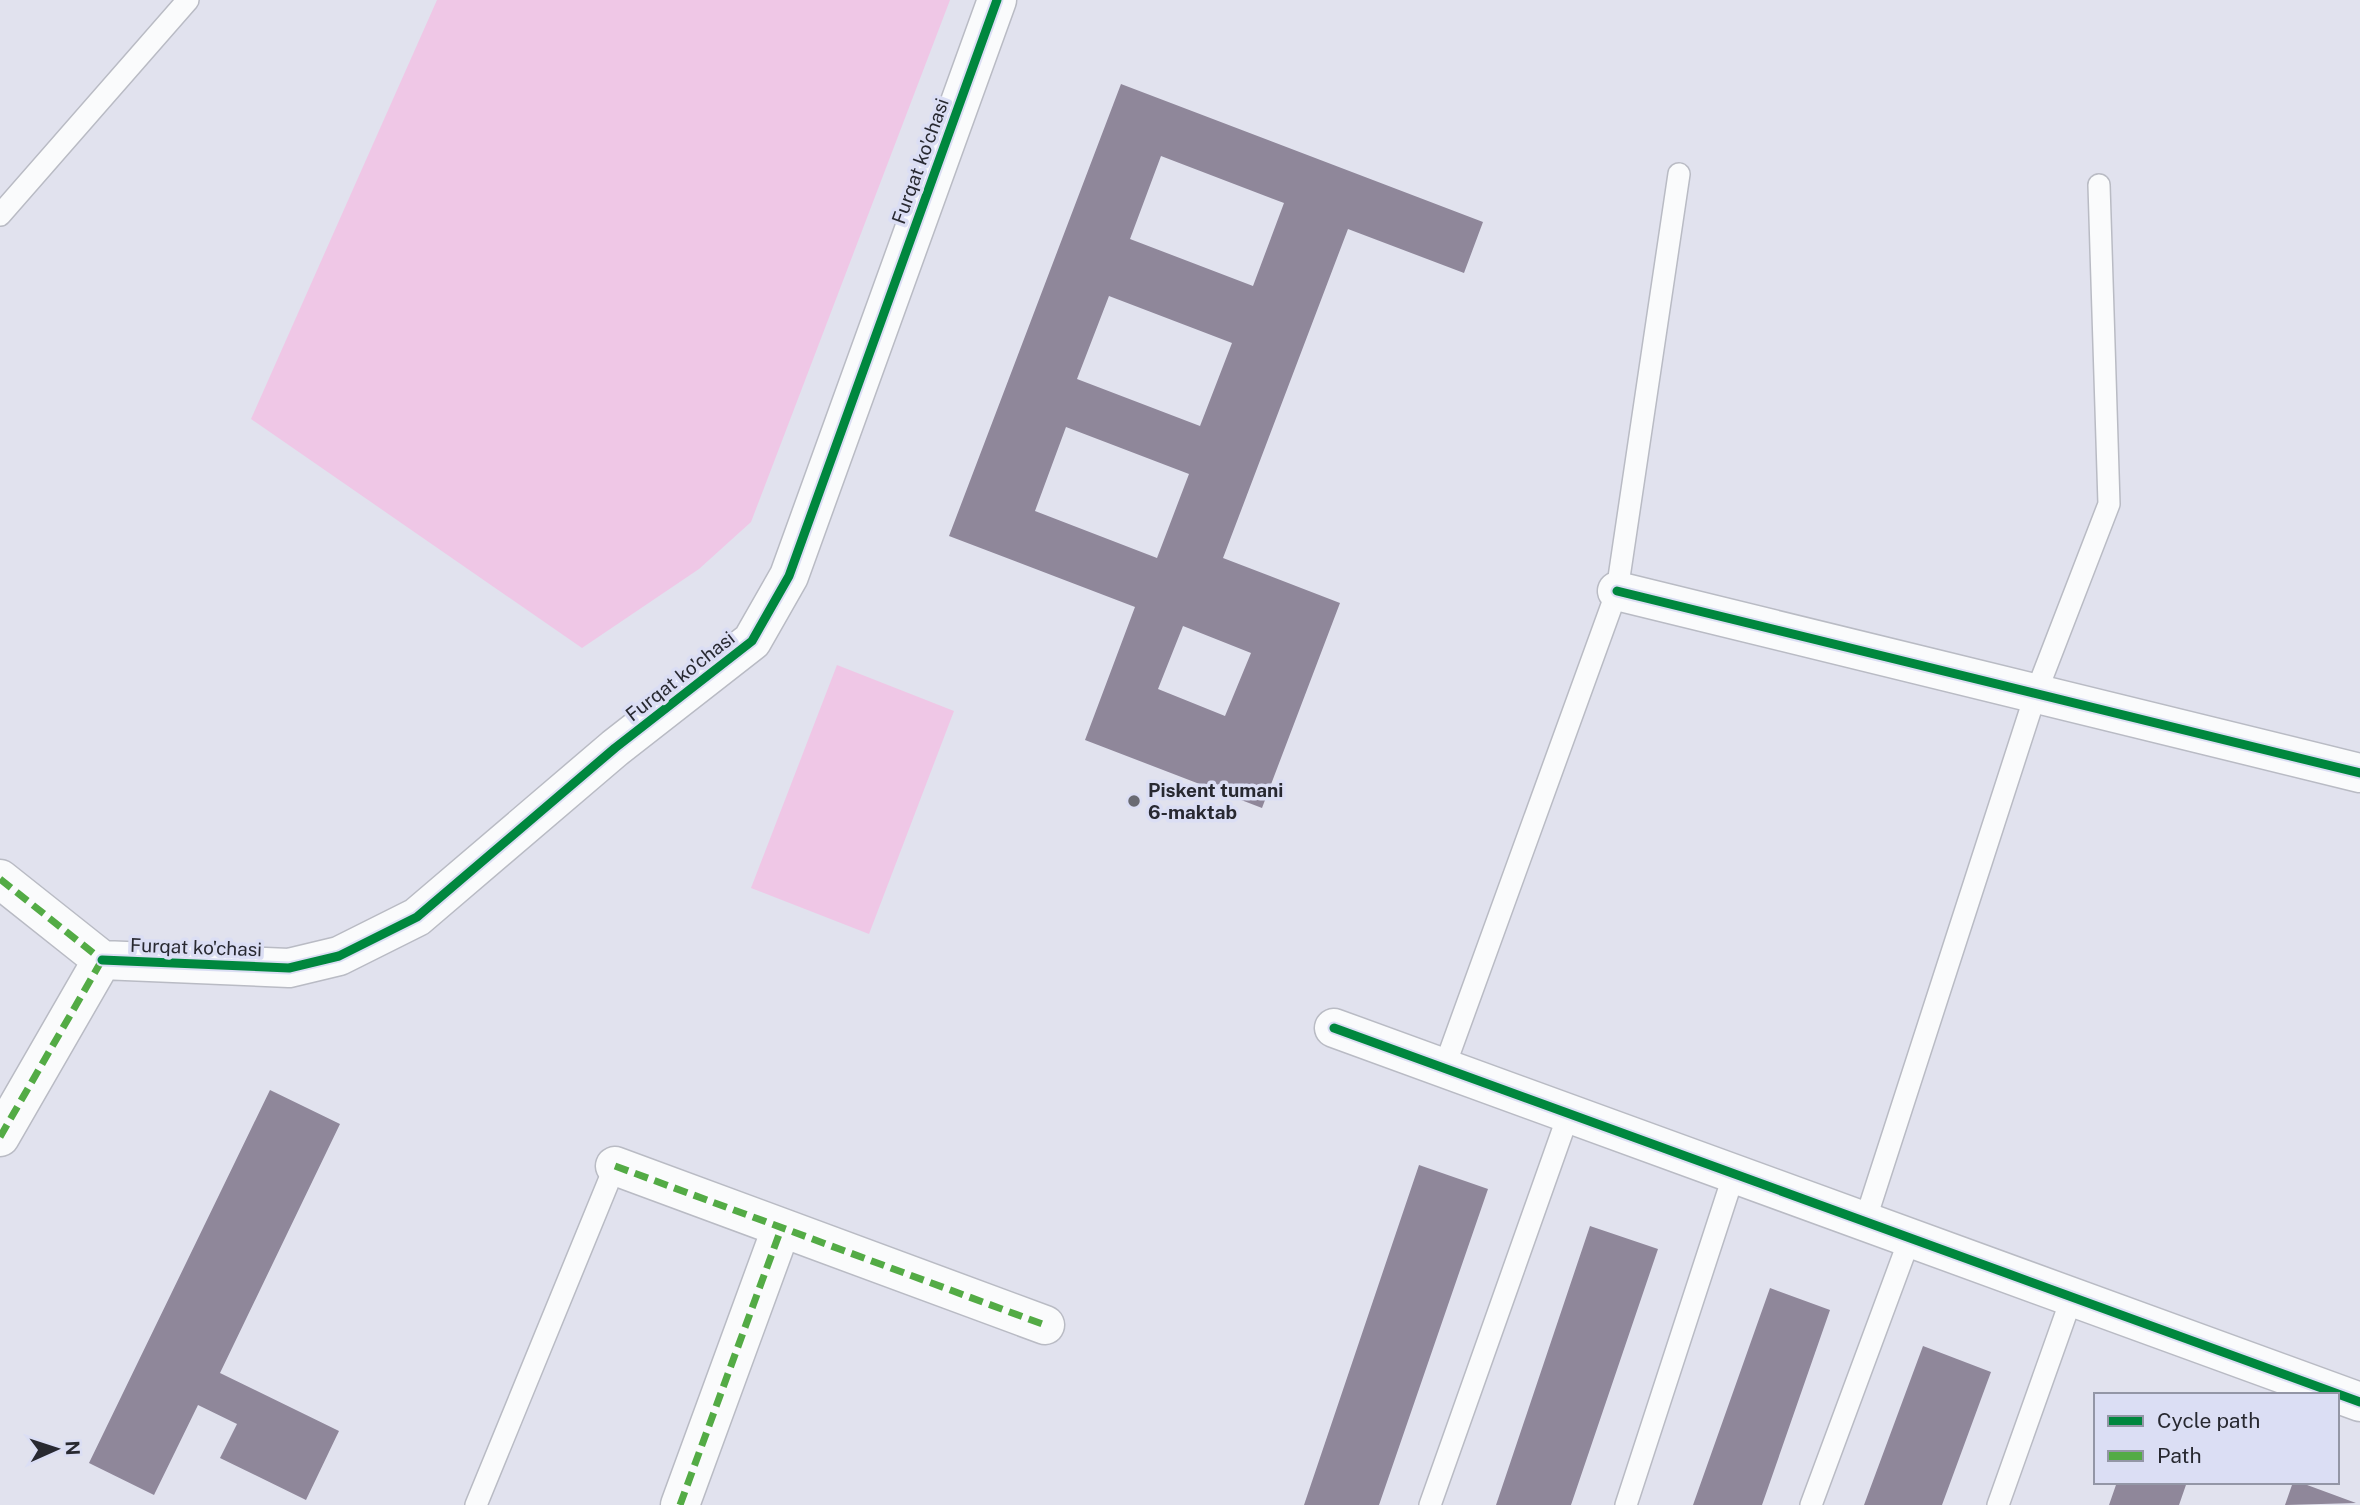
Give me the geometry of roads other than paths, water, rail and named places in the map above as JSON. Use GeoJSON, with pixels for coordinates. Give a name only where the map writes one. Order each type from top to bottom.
{"type":"FeatureCollection","features":[{"type":"Feature","properties":{"kind":"street","name":"Furqat ko'chasi"},"geometry":{"type":"LineString","coordinates":[[102,960],[289,968],[339,956],[417,917],[615,748],[752,641],[789,576],[997,0]]}},
{"type":"Feature","properties":{"kind":"street"},"geometry":{"type":"LineString","coordinates":[[1618,591],[2360,773]]}},
{"type":"Feature","properties":{"kind":"street"},"geometry":{"type":"LineString","coordinates":[[0,879],[102,960],[0,1137]]}},
{"type":"Feature","properties":{"kind":"street"},"geometry":{"type":"LineString","coordinates":[[1334,1028],[2335,1393]]}},
{"type":"Feature","properties":{"kind":"street"},"geometry":{"type":"LineString","coordinates":[[615,1166],[1045,1325]]}},
{"type":"Feature","properties":{"kind":"street"},"geometry":{"type":"LineString","coordinates":[[681,1505],[781,1229]]}},
{"type":"Feature","properties":{"kind":"street"},"geometry":{"type":"LineString","coordinates":[[2339,1394],[2360,1402]]}},
{"type":"Feature","properties":{"kind":"lane"},"geometry":{"type":"LineString","coordinates":[[0,215],[188,0]]}},
{"type":"Feature","properties":{"kind":"lane"},"geometry":{"type":"LineString","coordinates":[[1444,1068],[1618,591],[1679,174]]}},
{"type":"Feature","properties":{"kind":"lane"},"geometry":{"type":"LineString","coordinates":[[1865,1221],[2036,693],[2109,504],[2099,185]]}},
{"type":"Feature","properties":{"kind":"lane"},"geometry":{"type":"LineString","coordinates":[[1430,1505],[1569,1113]]}},
{"type":"Feature","properties":{"kind":"lane"},"geometry":{"type":"LineString","coordinates":[[476,1505],[615,1166]]}},
{"type":"Feature","properties":{"kind":"lane"},"geometry":{"type":"LineString","coordinates":[[1626,1505],[1734,1174]]}},
{"type":"Feature","properties":{"kind":"lane"},"geometry":{"type":"LineString","coordinates":[[1811,1505],[1910,1238]]}},
{"type":"Feature","properties":{"kind":"lane"},"geometry":{"type":"LineString","coordinates":[[1998,1505],[2072,1297]]}},
{"type":"Feature","properties":{"kind":"place","name":"Piskent tumani 6-maktab"},"geometry":{"type":"Point","coordinates":[1134,801]}}]}
